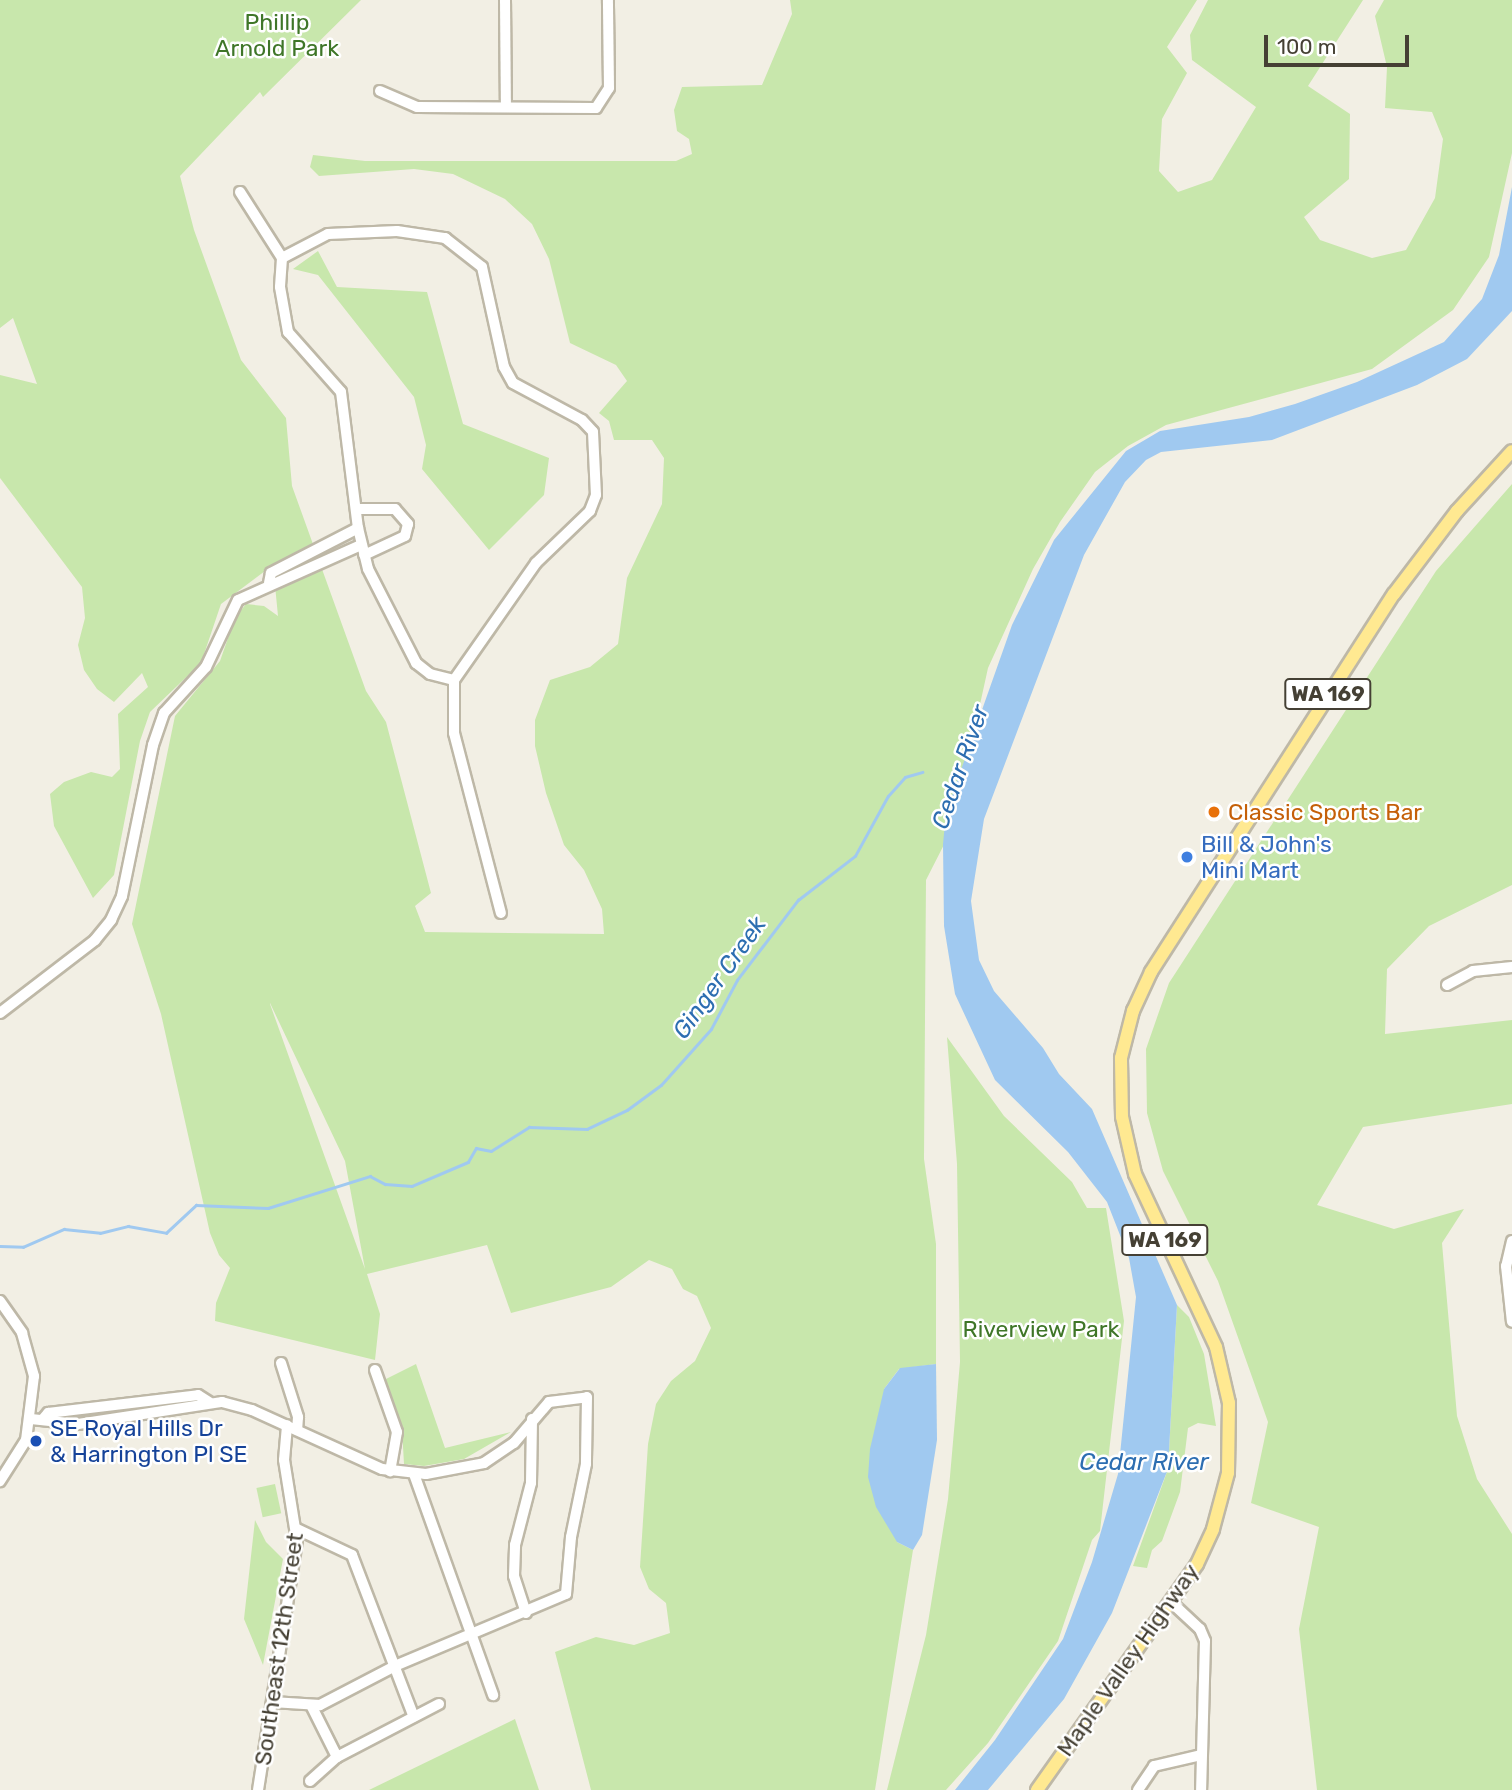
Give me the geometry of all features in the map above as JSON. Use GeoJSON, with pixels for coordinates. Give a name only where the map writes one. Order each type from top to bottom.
{"type":"FeatureCollection","features":[{"type":"Feature","properties":{"kind":"main road","name":"Maple Valley Highway"},"geometry":{"type":"LineString","coordinates":[[1037,1790],[1172,1603],[1213,1529],[1228,1474],[1231,1428],[1216,1348],[1149,1207],[1129,1153],[1120,1087],[1130,1022],[1151,972],[1394,594],[1457,511],[1512,451]]}},
{"type":"Feature","properties":{"kind":"street"},"geometry":{"type":"LineString","coordinates":[[505,0],[506,107]]}},
{"type":"Feature","properties":{"kind":"street"},"geometry":{"type":"LineString","coordinates":[[380,91],[417,107],[586,110],[603,103],[609,88],[608,0]]}},
{"type":"Feature","properties":{"kind":"street"},"geometry":{"type":"LineString","coordinates":[[240,192],[282,258],[281,297],[288,332],[341,391],[363,550],[416,663],[430,674],[454,680]]}},
{"type":"Feature","properties":{"kind":"street"},"geometry":{"type":"LineString","coordinates":[[282,258],[328,234],[397,231],[445,237],[482,267],[504,367],[513,383],[582,420],[593,432],[596,495],[590,511],[536,563],[454,680],[454,733],[501,913]]}},
{"type":"Feature","properties":{"kind":"street"},"geometry":{"type":"LineString","coordinates":[[0,1013],[95,940],[111,920],[122,896],[153,745],[164,713],[206,667],[237,600],[269,583],[278,584],[405,536],[408,524],[395,509],[356,509]]}},
{"type":"Feature","properties":{"kind":"street"},"geometry":{"type":"LineString","coordinates":[[269,583],[271,573],[358,528]]}},
{"type":"Feature","properties":{"kind":"street"},"geometry":{"type":"LineString","coordinates":[[1447,985],[1473,971],[1512,967]]}},
{"type":"Feature","properties":{"kind":"street"},"geometry":{"type":"LineString","coordinates":[[1512,1241],[1506,1266],[1512,1322]]}},
{"type":"Feature","properties":{"kind":"street"},"geometry":{"type":"LineString","coordinates":[[0,1301],[22,1333],[29,1353],[34,1376],[37,1419],[0,1481]]}},
{"type":"Feature","properties":{"kind":"street","name":"Southeast 12th Street"},"geometry":{"type":"LineString","coordinates":[[258,1790],[298,1529],[284,1460],[292,1428],[298,1417],[281,1363]]}},
{"type":"Feature","properties":{"kind":"street"},"geometry":{"type":"LineString","coordinates":[[374,1370],[397,1432],[390,1471]]}},
{"type":"Feature","properties":{"kind":"street"},"geometry":{"type":"LineString","coordinates":[[37,1419],[48,1413],[198,1395],[209,1402],[237,1404],[390,1471],[414,1474],[445,1473],[484,1463],[513,1443],[549,1402],[587,1397],[590,1421],[570,1537],[570,1587],[560,1598],[395,1667],[312,1707],[272,1702]]}},
{"type":"Feature","properties":{"kind":"street"},"geometry":{"type":"LineString","coordinates":[[526,1613],[514,1576],[517,1532],[534,1464],[532,1419]]}},
{"type":"Feature","properties":{"kind":"street"},"geometry":{"type":"LineString","coordinates":[[414,1474],[493,1695]]}},
{"type":"Feature","properties":{"kind":"street"},"geometry":{"type":"LineString","coordinates":[[298,1529],[352,1555],[414,1717]]}},
{"type":"Feature","properties":{"kind":"street"},"geometry":{"type":"LineString","coordinates":[[1172,1603],[1200,1629],[1205,1641],[1201,1790]]}},
{"type":"Feature","properties":{"kind":"street"},"geometry":{"type":"LineString","coordinates":[[310,1781],[337,1757],[439,1704]]}},
{"type":"Feature","properties":{"kind":"street"},"geometry":{"type":"LineString","coordinates":[[312,1707],[337,1757]]}},
{"type":"Feature","properties":{"kind":"street"},"geometry":{"type":"LineString","coordinates":[[1139,1790],[1154,1766],[1200,1755]]}},
{"type":"Feature","properties":{"kind":"green space","name":"Phillip Arnold Park"},"geometry":{"type":"Polygon","coordinates":[[[0,0],[361,0],[263,97],[260,92],[180,176],[194,230],[241,360],[286,418],[292,486],[366,691],[386,722],[431,893],[415,906],[425,932],[604,934],[602,909],[584,870],[564,845],[546,793],[535,746],[535,720],[550,680],[590,667],[618,644],[627,578],[662,504],[664,458],[652,440],[614,440],[609,421],[599,413],[627,381],[616,365],[570,343],[549,259],[532,224],[505,199],[453,174],[414,169],[319,176],[310,167],[313,155],[365,161],[676,161],[692,154],[689,139],[677,131],[674,110],[682,87],[762,85],[792,14],[790,0],[1197,0],[1167,47],[1187,73],[1162,119],[1159,171],[1178,192],[1212,180],[1256,107],[1192,60],[1190,35],[1208,0],[1363,0],[1308,86],[1350,114],[1349,179],[1304,217],[1320,240],[1372,258],[1406,250],[1435,198],[1443,139],[1432,112],[1385,108],[1387,67],[1375,16],[1384,0],[1512,0],[1512,153],[1489,257],[1453,310],[1372,369],[1166,425],[1128,446],[1095,472],[1060,522],[1033,569],[988,668],[953,827],[926,880],[924,1159],[936,1244],[936,1364],[899,1369],[884,1389],[897,1542],[913,1550],[875,1790],[591,1790],[555,1652],[596,1637],[634,1645],[670,1633],[666,1603],[649,1589],[640,1567],[648,1444],[656,1404],[671,1381],[695,1361],[711,1328],[697,1296],[683,1289],[672,1269],[649,1260],[611,1287],[511,1313],[487,1245],[367,1274],[380,1314],[375,1360],[215,1321],[216,1303],[230,1268],[219,1255],[210,1233],[161,1014],[132,924],[175,716],[220,661],[235,618],[246,604],[264,606],[278,616],[273,565],[221,604],[201,663],[150,712],[140,741],[114,875],[93,898],[54,826],[50,794],[64,782],[91,772],[112,777],[120,769],[118,714],[148,687],[142,673],[114,702],[97,689],[84,670],[78,645],[85,618],[82,587],[0,478],[0,375],[37,384],[13,318],[0,328],[0,0]],[[270,1003],[365,1269],[345,1161],[270,1003]]]}},
{"type":"Feature","properties":{"kind":"green space"},"geometry":{"type":"Polygon","coordinates":[[[318,251],[337,287],[427,292],[463,424],[549,458],[544,495],[489,550],[422,469],[426,445],[414,397],[318,275],[293,269],[318,251]]]}},
{"type":"Feature","properties":{"kind":"green space"},"geometry":{"type":"Polygon","coordinates":[[[1512,484],[1512,885],[1429,926],[1387,969],[1385,1034],[1512,1020],[1512,1104],[1363,1127],[1317,1205],[1394,1229],[1464,1209],[1442,1243],[1457,1416],[1477,1479],[1512,1534],[1512,1790],[1317,1790],[1299,1629],[1319,1527],[1251,1503],[1268,1422],[1218,1281],[1163,1171],[1147,1113],[1146,1049],[1169,983],[1436,571],[1512,484]]]}},
{"type":"Feature","properties":{"kind":"green space","name":"Riverview Park"},"geometry":{"type":"Polygon","coordinates":[[[947,1037],[1004,1116],[1072,1182],[1087,1208],[1106,1208],[1124,1321],[1100,1531],[1092,1540],[1058,1641],[988,1743],[946,1790],[887,1790],[926,1635],[948,1499],[960,1362],[957,1164],[947,1037]]]}},
{"type":"Feature","properties":{"kind":"green space"},"geometry":{"type":"Polygon","coordinates":[[[1177,1305],[1189,1317],[1204,1354],[1216,1426],[1198,1423],[1188,1428],[1180,1492],[1162,1541],[1152,1550],[1147,1568],[1133,1566],[1168,1469],[1177,1305]]]}},
{"type":"Feature","properties":{"kind":"green space"},"geometry":{"type":"Polygon","coordinates":[[[416,1364],[445,1448],[511,1432],[464,1459],[424,1466],[404,1464],[402,1429],[384,1380],[416,1364]]]}},
{"type":"Feature","properties":{"kind":"green space"},"geometry":{"type":"Polygon","coordinates":[[[275,1484],[281,1513],[263,1517],[256,1488],[275,1484]]]}},
{"type":"Feature","properties":{"kind":"green space"},"geometry":{"type":"Polygon","coordinates":[[[255,1520],[266,1542],[283,1559],[263,1665],[244,1619],[255,1520]]]}},
{"type":"Feature","properties":{"kind":"green space"},"geometry":{"type":"Polygon","coordinates":[[[515,1719],[539,1790],[369,1790],[515,1719]]]}},
{"type":"Feature","properties":{"kind":"water","name":"Cedar River"},"geometry":{"type":"Polygon","coordinates":[[[1512,187],[1512,311],[1467,359],[1417,385],[1272,440],[1161,452],[1146,460],[1125,482],[1084,555],[984,819],[971,901],[979,960],[994,991],[1043,1048],[1059,1074],[1092,1109],[1177,1305],[1168,1469],[1112,1613],[1064,1699],[988,1790],[955,1790],[995,1740],[1063,1639],[1092,1562],[1118,1474],[1136,1297],[1129,1258],[1107,1202],[1068,1152],[995,1080],[955,994],[944,926],[943,844],[946,813],[1012,625],[1054,540],[1126,451],[1160,431],[1249,417],[1295,404],[1357,382],[1444,342],[1482,299],[1499,255],[1512,187]]]}},
{"type":"Feature","properties":{"kind":"water"},"geometry":{"type":"Polygon","coordinates":[[[936,1364],[937,1440],[922,1535],[913,1550],[897,1542],[876,1507],[868,1477],[870,1449],[884,1389],[900,1368],[936,1364]]]}},
{"type":"Feature","properties":{"kind":"waterway","name":"Ginger Creek"},"geometry":{"type":"LineString","coordinates":[[0,1246],[23,1247],[64,1229],[100,1233],[128,1226],[166,1233],[196,1205],[268,1208],[370,1176],[385,1184],[412,1186],[468,1162],[476,1148],[491,1151],[529,1127],[587,1129],[627,1110],[661,1085],[711,1029],[737,980],[798,900],[855,856],[888,796],[905,777],[922,772]]}},
{"type":"Feature","properties":{"kind":"place","name":"Classic Sports Bar"},"geometry":{"type":"Point","coordinates":[1214,812]}},
{"type":"Feature","properties":{"kind":"place","name":"Bill & John's Mini Mart"},"geometry":{"type":"Point","coordinates":[1187,857]}},
{"type":"Feature","properties":{"kind":"place","name":"SE Royal Hills Dr & Harrington Pl SE"},"geometry":{"type":"Point","coordinates":[36,1441]}}]}
